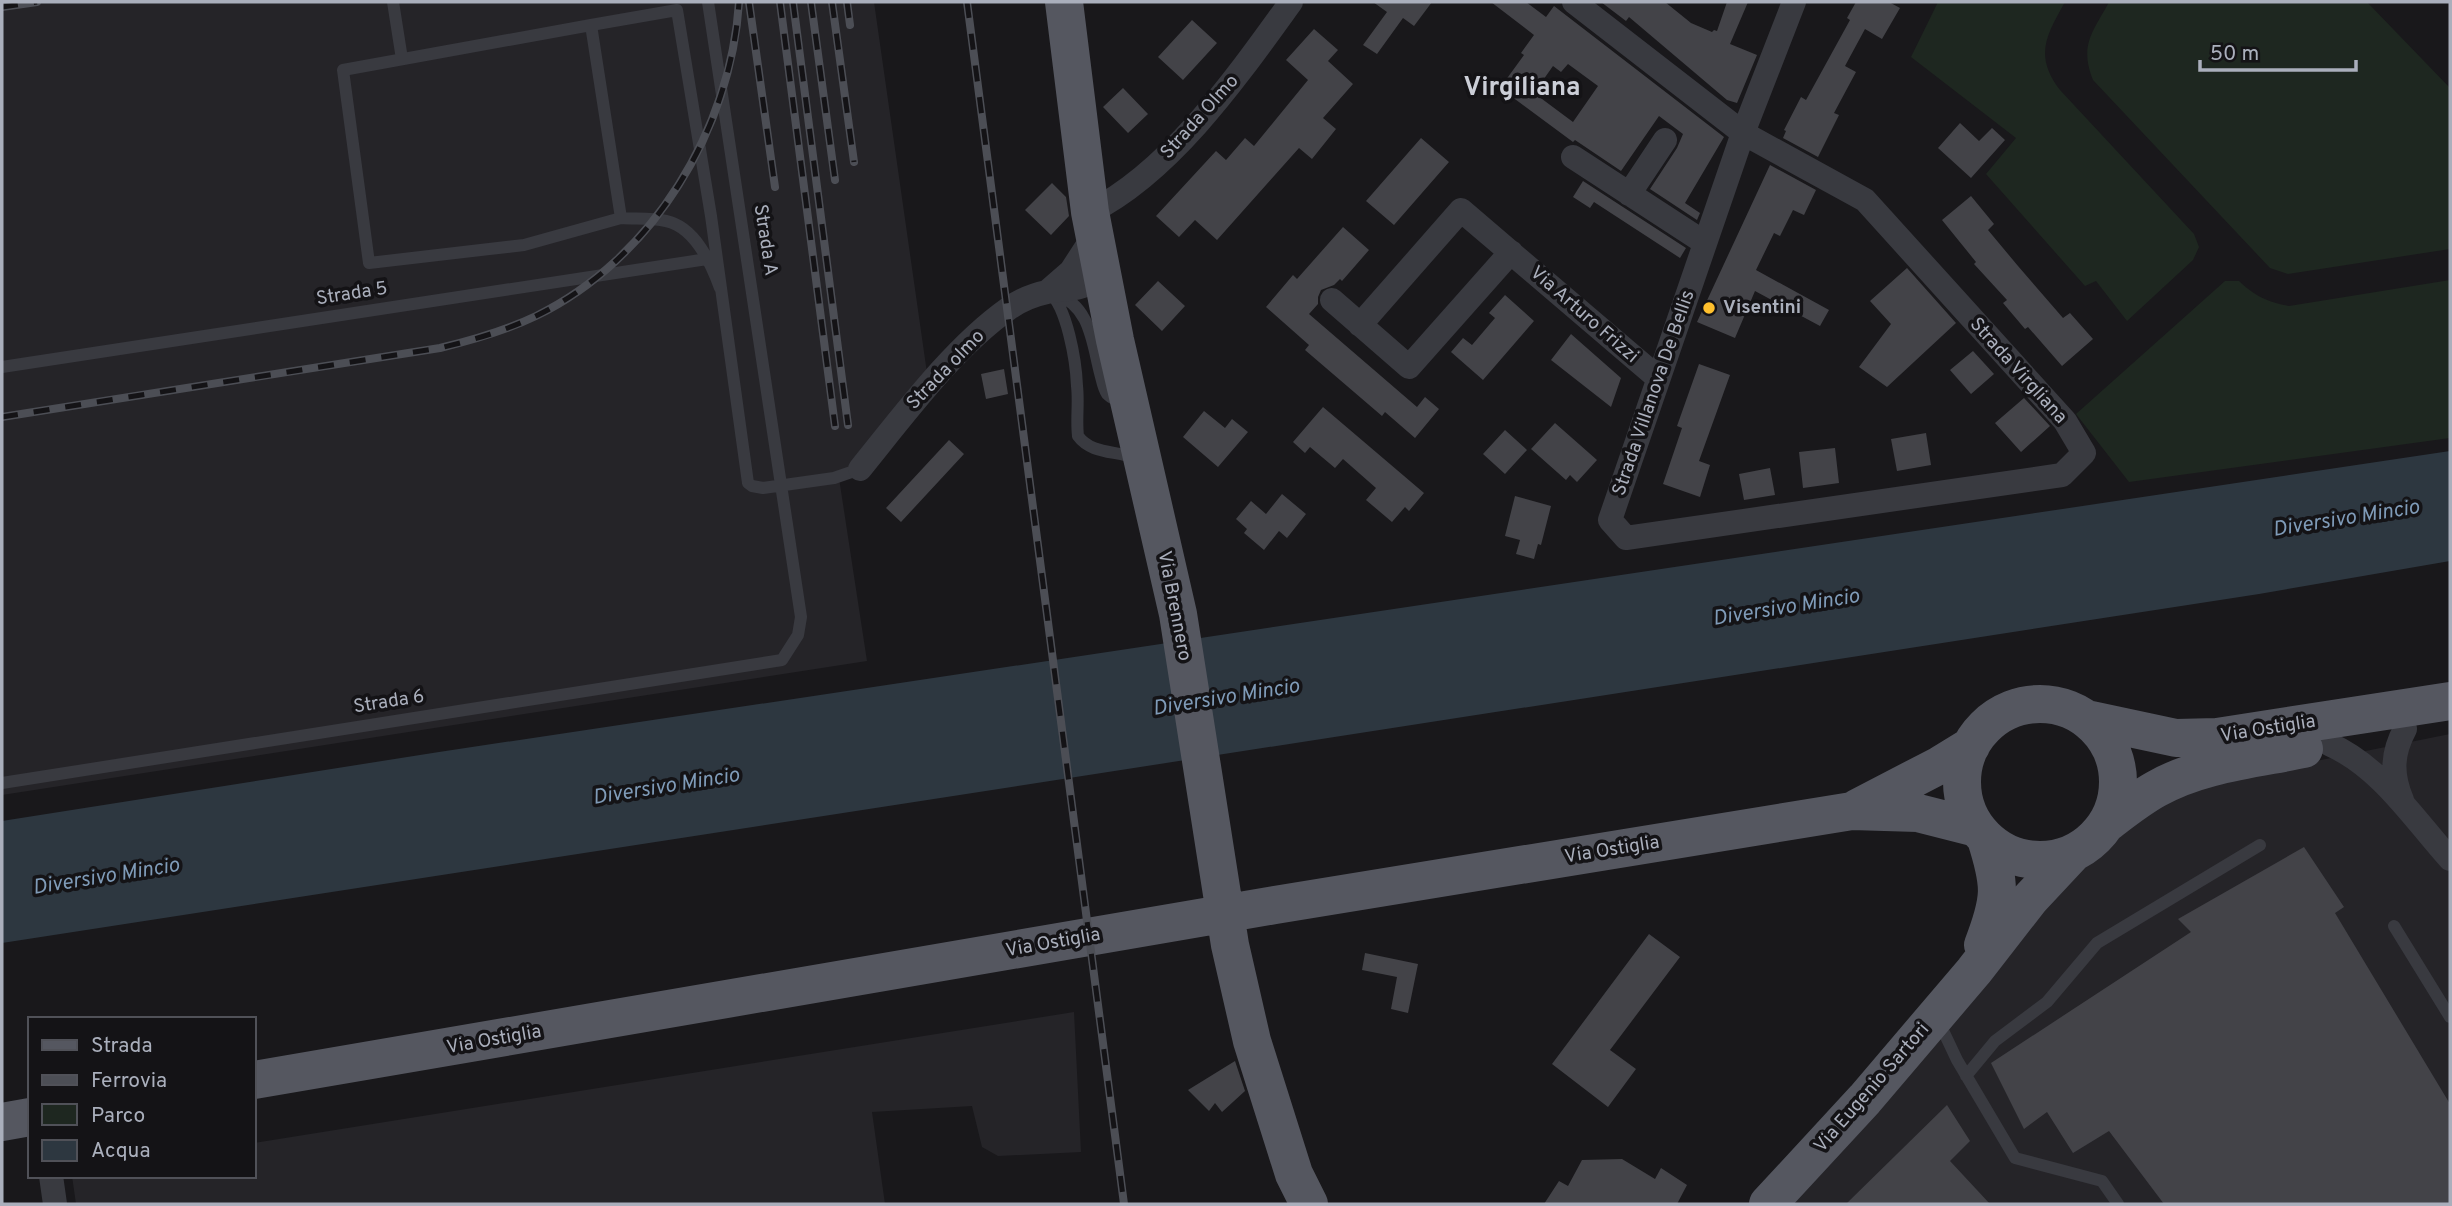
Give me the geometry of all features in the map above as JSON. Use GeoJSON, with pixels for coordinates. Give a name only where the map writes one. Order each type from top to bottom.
{"type":"FeatureCollection","features":[{"type":"Feature","properties":{"kind":"main road","name":"Via Brennero"},"geometry":{"type":"LineString","coordinates":[[1065,2],[1095,238],[1131,412],[1178,614],[1230,945],[1252,1041],[1294,1174],[1309,1204]]}},
{"type":"Feature","properties":{"kind":"main road","name":"Via Ostiglia"},"geometry":{"type":"LineString","coordinates":[[2087,719],[2176,738],[2217,737],[2450,701]]}},
{"type":"Feature","properties":{"kind":"main road"},"geometry":{"type":"LineString","coordinates":[[2045,703],[2060,705],[2087,719],[2109,744],[2118,770],[2117,801],[2096,837],[2073,853],[2056,859],[2031,860],[2006,852],[1982,834],[1966,807],[1962,789],[1963,769],[1979,733],[1994,719],[2020,706],[2045,703]]}},
{"type":"Feature","properties":{"kind":"main road"},"geometry":{"type":"LineString","coordinates":[[2353,750],[2362,730],[2369,724],[2450,709]]}},
{"type":"Feature","properties":{"kind":"main road","name":"Via Ostiglia"},"geometry":{"type":"LineString","coordinates":[[2106,824],[2157,789],[2223,765],[2353,750],[2405,729],[2450,719]]}},
{"type":"Feature","properties":{"kind":"main road","name":"Via Ostiglia"},"geometry":{"type":"LineString","coordinates":[[1852,811],[1971,746]]}},
{"type":"Feature","properties":{"kind":"main road","name":"Via Ostiglia"},"geometry":{"type":"LineString","coordinates":[[256,1080],[1275,905],[1852,811],[1918,813],[1982,834]]}},
{"type":"Feature","properties":{"kind":"main road","name":"Via Eugenio Sartori"},"geometry":{"type":"LineString","coordinates":[[1974,971],[1996,909],[1999,891],[1997,875],[1982,834]]}},
{"type":"Feature","properties":{"kind":"main road","name":"Via Eugenio Sartori"},"geometry":{"type":"LineString","coordinates":[[1769,1204],[1865,1099],[1974,971],[2030,900],[2073,853]]}},
{"type":"Feature","properties":{"kind":"main road"},"geometry":{"type":"LineString","coordinates":[[2,1122],[28,1117]]}},
{"type":"Feature","properties":{"kind":"street","name":"Strada Olmo"},"geometry":{"type":"LineString","coordinates":[[1095,238],[1126,191],[1171,151],[1236,78],[1291,2]]}},
{"type":"Feature","properties":{"kind":"street"},"geometry":{"type":"LineString","coordinates":[[1574,2],[1743,133]]}},
{"type":"Feature","properties":{"kind":"street","name":"Strada Villanova De Bellis"},"geometry":{"type":"LineString","coordinates":[[1626,538],[1610,520],[1638,432],[1743,133],[1794,2]]}},
{"type":"Feature","properties":{"kind":"street","name":"Strada Virgliana"},"geometry":{"type":"LineString","coordinates":[[1626,538],[2062,475],[2084,453],[2065,421],[1865,200],[1743,133]]}},
{"type":"Feature","properties":{"kind":"street"},"geometry":{"type":"LineString","coordinates":[[1629,194],[1665,140]]}},
{"type":"Feature","properties":{"kind":"street"},"geometry":{"type":"LineString","coordinates":[[1573,157],[1705,243]]}},
{"type":"Feature","properties":{"kind":"street","name":"Via Arturo Frizzi"},"geometry":{"type":"LineString","coordinates":[[1360,325],[1461,210],[1658,378]]}},
{"type":"Feature","properties":{"kind":"street","name":"Strada olmo"},"geometry":{"type":"LineString","coordinates":[[1048,291],[1080,260],[1095,238]]}},
{"type":"Feature","properties":{"kind":"street","name":"Strada olmo"},"geometry":{"type":"LineString","coordinates":[[860,469],[926,387],[979,333],[1007,309],[1024,299],[1048,291],[1081,289],[1095,277],[1095,238]]}},
{"type":"Feature","properties":{"kind":"street","name":"Via Arturo Frizzi"},"geometry":{"type":"LineString","coordinates":[[1332,300],[1419,375],[1511,252]]}},
{"type":"Feature","properties":{"kind":"street"},"geometry":{"type":"LineString","coordinates":[[2403,804],[2393,775],[2397,744],[2405,729]]}},
{"type":"Feature","properties":{"kind":"street"},"geometry":{"type":"LineString","coordinates":[[2353,750],[2450,859]]}},
{"type":"Feature","properties":{"kind":"street"},"geometry":{"type":"LineString","coordinates":[[51,1178],[55,1204]]}},
{"type":"Feature","properties":{"kind":"lane"},"geometry":{"type":"LineString","coordinates":[[393,2],[402,59]]}},
{"type":"Feature","properties":{"kind":"lane","name":"Strada A"},"geometry":{"type":"LineString","coordinates":[[708,2],[801,617],[798,635],[782,660]]}},
{"type":"Feature","properties":{"kind":"lane"},"geometry":{"type":"LineString","coordinates":[[720,288],[707,259],[694,240],[679,226],[666,221],[621,218],[524,245],[369,263],[343,70],[591,25],[676,6],[711,216],[746,476],[752,486],[763,488],[834,478],[860,469]]}},
{"type":"Feature","properties":{"kind":"lane"},"geometry":{"type":"LineString","coordinates":[[591,25],[621,218]]}},
{"type":"Feature","properties":{"kind":"lane","name":"Strada 5"},"geometry":{"type":"LineString","coordinates":[[2,367],[707,259]]}},
{"type":"Feature","properties":{"kind":"lane"},"geometry":{"type":"LineString","coordinates":[[1048,291],[1062,296],[1082,312],[1088,323],[1104,388],[1131,412]]}},
{"type":"Feature","properties":{"kind":"lane"},"geometry":{"type":"LineString","coordinates":[[1048,291],[1055,297],[1062,312],[1075,369],[1078,436],[1083,444],[1095,450],[1135,458],[1144,465]]}},
{"type":"Feature","properties":{"kind":"lane","name":"Strada 6"},"geometry":{"type":"LineString","coordinates":[[2,783],[782,660]]}},
{"type":"Feature","properties":{"kind":"lane"},"geometry":{"type":"LineString","coordinates":[[1966,1076],[1994,1041],[2047,1002],[2097,943],[2260,845]]}},
{"type":"Feature","properties":{"kind":"lane"},"geometry":{"type":"LineString","coordinates":[[2394,926],[2450,1017]]}},
{"type":"Feature","properties":{"kind":"lane"},"geometry":{"type":"LineString","coordinates":[[1936,1015],[1966,1076],[2015,1158],[2102,1181],[2118,1204]]}},
{"type":"Feature","properties":{"kind":"shaded area"},"geometry":{"type":"Polygon","coordinates":[[[2,2],[874,2],[927,373],[839,478],[867,661],[2,795],[2,2]]]}},
{"type":"Feature","properties":{"kind":"shaded area"},"geometry":{"type":"Polygon","coordinates":[[[2450,734],[2450,1204],[1780,1204],[2087,860],[2118,829],[2202,784],[2450,734]]]}},
{"type":"Feature","properties":{"kind":"shaded area"},"geometry":{"type":"Polygon","coordinates":[[[1074,1012],[1081,1152],[998,1156],[982,1147],[972,1106],[872,1112],[885,1204],[76,1204],[72,1178],[256,1178],[256,1143],[1074,1012]]]}},
{"type":"Feature","properties":{"kind":"green space"},"geometry":{"type":"Polygon","coordinates":[[[1938,2],[2065,2],[2048,36],[2046,46],[2047,67],[2052,78],[2060,90],[2194,234],[2199,247],[2193,260],[2127,321],[2096,281],[2085,286],[1986,174],[2016,138],[1911,57],[1938,2]]]}},
{"type":"Feature","properties":{"kind":"green space"},"geometry":{"type":"Polygon","coordinates":[[[2109,2],[2367,2],[2450,88],[2450,249],[2288,274],[2270,268],[2093,80],[2087,57],[2088,48],[2093,31],[2109,2]]]}},
{"type":"Feature","properties":{"kind":"green space"},"geometry":{"type":"Polygon","coordinates":[[[2450,280],[2450,438],[2129,482],[2076,414],[2225,281],[2239,281],[2262,298],[2289,306],[2450,280]]]}},
{"type":"Feature","properties":{"kind":"water","name":"Diversivo Mincio"},"geometry":{"type":"Polygon","coordinates":[[[2450,451],[2450,561],[2259,594],[2,943],[2,821],[439,752],[2450,451]]]}},
{"type":"Feature","properties":{"kind":"building"},"geometry":{"type":"Polygon","coordinates":[[[1373,2],[1432,2],[1414,26],[1403,18],[1377,54],[1363,45],[1387,12],[1373,2]]]}},
{"type":"Feature","properties":{"kind":"building"},"geometry":{"type":"Polygon","coordinates":[[[1491,2],[1526,2],[1546,17],[1554,6],[1724,137],[1685,203],[1700,213],[1697,220],[1650,189],[1683,134],[1659,116],[1621,171],[1575,140],[1573,142],[1500,88],[1524,55],[1521,53],[1534,35],[1491,2]],[[1568,64],[1561,72],[1553,66],[1534,93],[1573,122],[1598,86],[1568,64]]]}},
{"type":"Feature","properties":{"kind":"building"},"geometry":{"type":"Polygon","coordinates":[[[1601,2],[1665,2],[1691,23],[1712,32],[1717,31],[1727,2],[1748,2],[1730,44],[1757,55],[1737,103],[1727,100],[1629,17],[1626,21],[1601,2]]]}},
{"type":"Feature","properties":{"kind":"building"},"geometry":{"type":"Polygon","coordinates":[[[1856,2],[1889,2],[1900,8],[1882,39],[1865,29],[1845,66],[1856,72],[1834,113],[1839,115],[1818,157],[1783,138],[1786,131],[1784,130],[1801,97],[1806,100],[1850,20],[1847,18],[1856,2]]]}},
{"type":"Feature","properties":{"kind":"building"},"geometry":{"type":"Polygon","coordinates":[[[1192,20],[1217,43],[1183,80],[1158,57],[1192,20]]]}},
{"type":"Feature","properties":{"kind":"building"},"geometry":{"type":"Polygon","coordinates":[[[1314,29],[1338,50],[1328,61],[1353,84],[1323,118],[1336,129],[1312,159],[1299,148],[1217,240],[1195,220],[1179,237],[1156,216],[1216,151],[1226,160],[1245,138],[1254,146],[1308,80],[1286,60],[1314,29]]]}},
{"type":"Feature","properties":{"kind":"building"},"geometry":{"type":"Polygon","coordinates":[[[1123,88],[1148,114],[1128,133],[1103,107],[1123,88]]]}},
{"type":"Feature","properties":{"kind":"building"},"geometry":{"type":"Polygon","coordinates":[[[1960,123],[1979,141],[1992,128],[2005,140],[1971,178],[1938,148],[1960,123]]]}},
{"type":"Feature","properties":{"kind":"building"},"geometry":{"type":"Polygon","coordinates":[[[1421,138],[1449,162],[1394,225],[1366,201],[1421,138]]]}},
{"type":"Feature","properties":{"kind":"building"},"geometry":{"type":"Polygon","coordinates":[[[1770,165],[1816,190],[1804,215],[1793,210],[1780,236],[1774,233],[1756,270],[1829,310],[1820,326],[1755,291],[1735,338],[1697,322],[1770,165]]]}},
{"type":"Feature","properties":{"kind":"building"},"geometry":{"type":"Polygon","coordinates":[[[1583,181],[1686,248],[1680,258],[1594,202],[1590,208],[1573,197],[1583,181]]]}},
{"type":"Feature","properties":{"kind":"building"},"geometry":{"type":"Polygon","coordinates":[[[1052,183],[1066,197],[1069,216],[1051,235],[1025,210],[1052,183]]]}},
{"type":"Feature","properties":{"kind":"building"},"geometry":{"type":"Polygon","coordinates":[[[1971,196],[1994,224],[1988,230],[2018,266],[2063,318],[2070,313],[2093,339],[2062,366],[2003,303],[2007,300],[1974,264],[1976,262],[1942,220],[1971,196]]]}},
{"type":"Feature","properties":{"kind":"building"},"geometry":{"type":"Polygon","coordinates":[[[1343,227],[1369,250],[1342,281],[1340,279],[1334,285],[1321,290],[1318,304],[1309,314],[1417,407],[1425,397],[1439,409],[1415,438],[1385,412],[1382,416],[1305,350],[1309,345],[1266,307],[1293,275],[1297,279],[1343,227]]]}},
{"type":"Feature","properties":{"kind":"building"},"geometry":{"type":"Polygon","coordinates":[[[1907,268],[1956,323],[1887,387],[1859,367],[1891,324],[1870,301],[1907,268]]]}},
{"type":"Feature","properties":{"kind":"building"},"geometry":{"type":"Polygon","coordinates":[[[1158,281],[1185,306],[1162,331],[1135,305],[1158,281]]]}},
{"type":"Feature","properties":{"kind":"building"},"geometry":{"type":"Polygon","coordinates":[[[1505,295],[1534,321],[1483,380],[1451,352],[1463,338],[1472,345],[1495,318],[1489,313],[1505,295]]]}},
{"type":"Feature","properties":{"kind":"building"},"geometry":{"type":"Polygon","coordinates":[[[1571,334],[1621,378],[1611,407],[1551,360],[1571,334]]]}},
{"type":"Feature","properties":{"kind":"building"},"geometry":{"type":"Polygon","coordinates":[[[1973,351],[1994,374],[1971,394],[1950,370],[1973,351]]]}},
{"type":"Feature","properties":{"kind":"building"},"geometry":{"type":"Polygon","coordinates":[[[1699,364],[1730,375],[1699,461],[1710,465],[1700,497],[1663,484],[1682,428],[1677,426],[1699,364]]]}},
{"type":"Feature","properties":{"kind":"building"},"geometry":{"type":"Polygon","coordinates":[[[1004,369],[1008,394],[986,399],[981,374],[1004,369]]]}},
{"type":"Feature","properties":{"kind":"building"},"geometry":{"type":"Polygon","coordinates":[[[2024,398],[2050,426],[2021,452],[1995,423],[2024,398]]]}},
{"type":"Feature","properties":{"kind":"building"},"geometry":{"type":"Polygon","coordinates":[[[1323,407],[1424,493],[1409,511],[1405,507],[1392,522],[1366,500],[1376,488],[1343,459],[1335,468],[1310,447],[1305,453],[1293,442],[1323,407]]]}},
{"type":"Feature","properties":{"kind":"building"},"geometry":{"type":"Polygon","coordinates":[[[1204,411],[1225,428],[1232,419],[1248,432],[1218,467],[1183,437],[1204,411]]]}},
{"type":"Feature","properties":{"kind":"building"},"geometry":{"type":"Polygon","coordinates":[[[1555,423],[1597,460],[1577,482],[1570,475],[1566,480],[1531,449],[1555,423]]]}},
{"type":"Feature","properties":{"kind":"building"},"geometry":{"type":"Polygon","coordinates":[[[1505,430],[1527,450],[1505,474],[1483,454],[1505,430]]]}},
{"type":"Feature","properties":{"kind":"building"},"geometry":{"type":"Polygon","coordinates":[[[1926,433],[1931,465],[1897,471],[1891,439],[1926,433]]]}},
{"type":"Feature","properties":{"kind":"building"},"geometry":{"type":"Polygon","coordinates":[[[949,440],[964,454],[901,522],[886,508],[949,440]]]}},
{"type":"Feature","properties":{"kind":"building"},"geometry":{"type":"Polygon","coordinates":[[[1835,448],[1839,483],[1803,488],[1799,452],[1835,448]]]}},
{"type":"Feature","properties":{"kind":"building"},"geometry":{"type":"Polygon","coordinates":[[[1770,468],[1775,495],[1744,500],[1739,474],[1770,468]]]}},
{"type":"Feature","properties":{"kind":"building"},"geometry":{"type":"Polygon","coordinates":[[[1282,494],[1306,514],[1287,538],[1279,531],[1264,550],[1244,533],[1247,529],[1236,519],[1251,501],[1266,514],[1282,494]]]}},
{"type":"Feature","properties":{"kind":"building"},"geometry":{"type":"Polygon","coordinates":[[[1515,496],[1551,506],[1541,545],[1538,544],[1534,559],[1516,554],[1520,540],[1505,536],[1515,496]]]}},
{"type":"Feature","properties":{"kind":"building"},"geometry":{"type":"Polygon","coordinates":[[[2304,847],[2344,907],[2335,913],[2450,1104],[2450,1204],[2164,1204],[2109,1131],[2073,1153],[2047,1112],[2024,1129],[1991,1063],[2191,932],[2178,919],[2304,847]]]}},
{"type":"Feature","properties":{"kind":"building"},"geometry":{"type":"Polygon","coordinates":[[[1649,934],[1680,957],[1610,1050],[1636,1069],[1608,1107],[1552,1064],[1649,934]]]}},
{"type":"Feature","properties":{"kind":"building"},"geometry":{"type":"Polygon","coordinates":[[[1365,953],[1418,964],[1408,1013],[1391,1009],[1397,977],[1362,970],[1365,953]]]}},
{"type":"Feature","properties":{"kind":"building"},"geometry":{"type":"Polygon","coordinates":[[[1235,1061],[1245,1091],[1222,1112],[1215,1103],[1209,1111],[1188,1090],[1235,1061]]]}},
{"type":"Feature","properties":{"kind":"building"},"geometry":{"type":"Polygon","coordinates":[[[1947,1105],[1970,1141],[1950,1161],[1990,1204],[1846,1204],[1947,1105]]]}},
{"type":"Feature","properties":{"kind":"building"},"geometry":{"type":"Polygon","coordinates":[[[1622,1159],[1655,1179],[1661,1168],[1687,1185],[1677,1204],[1544,1204],[1559,1181],[1568,1186],[1582,1160],[1622,1159]]]}},
{"type":"Feature","properties":{"kind":"railway"},"geometry":{"type":"LineString","coordinates":[[2,7],[37,2]]}},
{"type":"Feature","properties":{"kind":"railway"},"geometry":{"type":"LineString","coordinates":[[2,417],[440,348],[489,335],[536,316],[578,291],[616,261],[650,225],[678,185],[702,142],[720,97],[733,50],[739,2]]}},
{"type":"Feature","properties":{"kind":"railway"},"geometry":{"type":"LineString","coordinates":[[749,2],[775,187]]}},
{"type":"Feature","properties":{"kind":"railway"},"geometry":{"type":"LineString","coordinates":[[780,2],[835,426]]}},
{"type":"Feature","properties":{"kind":"railway"},"geometry":{"type":"LineString","coordinates":[[793,2],[848,425]]}},
{"type":"Feature","properties":{"kind":"railway"},"geometry":{"type":"LineString","coordinates":[[811,2],[835,180]]}},
{"type":"Feature","properties":{"kind":"railway"},"geometry":{"type":"LineString","coordinates":[[832,2],[854,162]]}},
{"type":"Feature","properties":{"kind":"railway"},"geometry":{"type":"LineString","coordinates":[[847,2],[850,25]]}},
{"type":"Feature","properties":{"kind":"railway"},"geometry":{"type":"LineString","coordinates":[[967,2],[1124,1204]]}},
{"type":"Feature","properties":{"kind":"place","name":"Visentini"},"geometry":{"type":"Point","coordinates":[1709,308]}},
{"type":"Feature","properties":{"kind":"district","name":"Virgiliana"},"geometry":{"type":"Point","coordinates":[1522,88]}}]}
